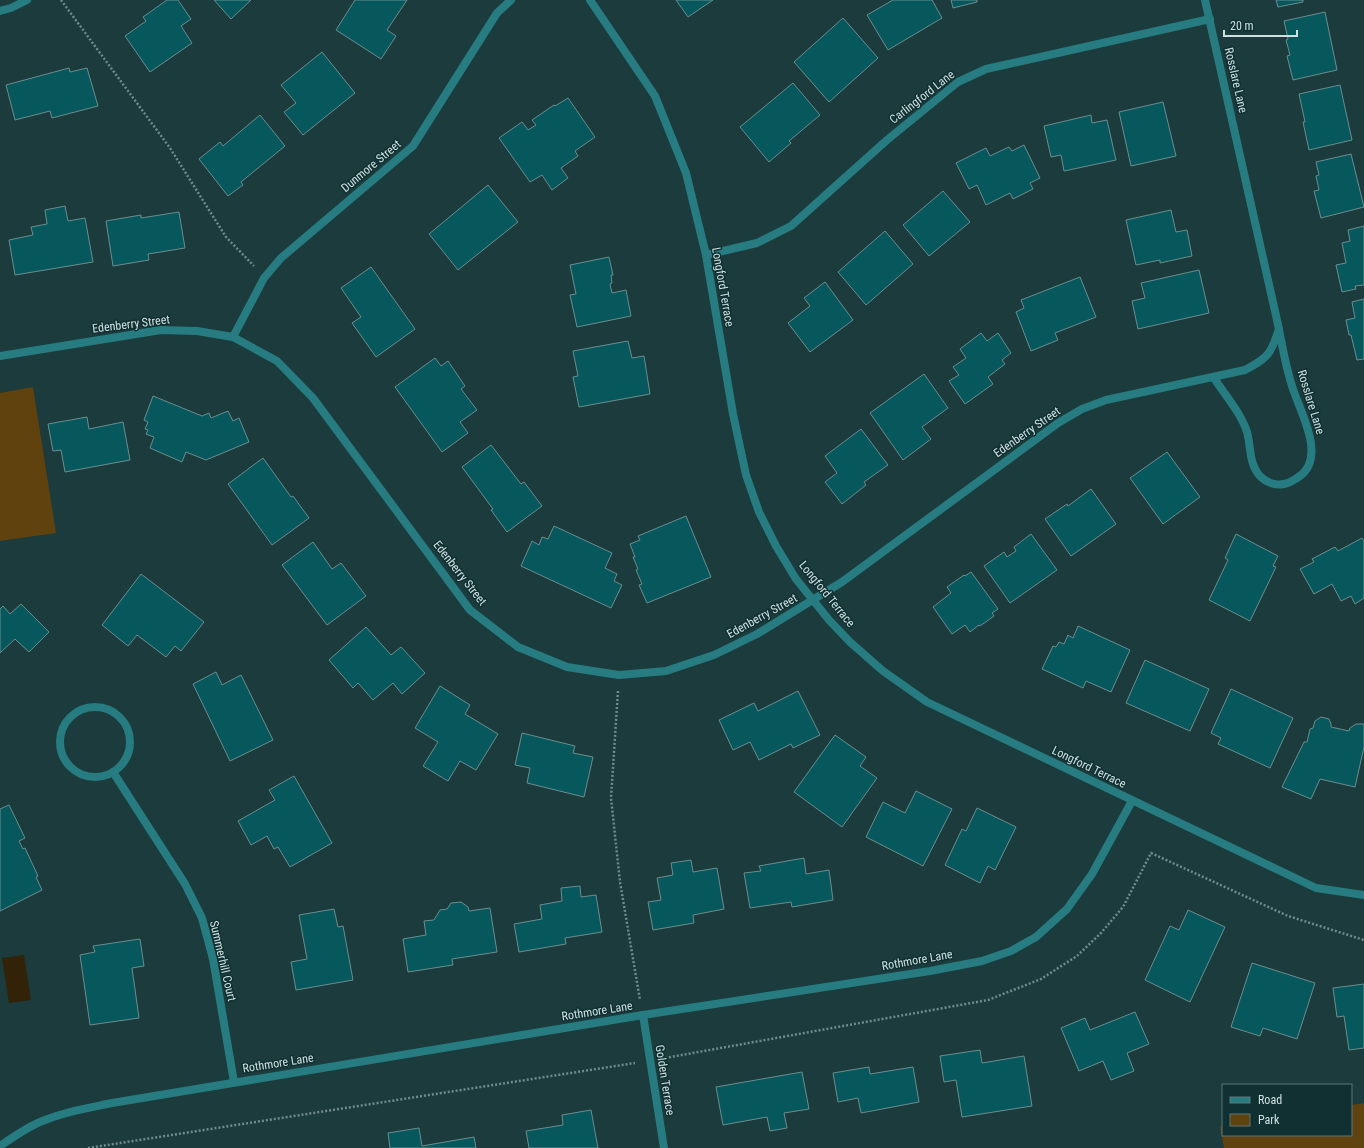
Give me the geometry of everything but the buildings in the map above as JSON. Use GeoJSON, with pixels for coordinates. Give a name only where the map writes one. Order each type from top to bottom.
{"type":"FeatureCollection","features":[{"type":"Feature","properties":{"kind":"street"},"geometry":{"type":"LineString","coordinates":[[0,11],[11,8],[26,0]]}},
{"type":"Feature","properties":{"kind":"street","name":"Dunmore Street"},"geometry":{"type":"LineString","coordinates":[[233,337],[264,278],[281,258],[413,146],[497,13],[511,0]]}},
{"type":"Feature","properties":{"kind":"street","name":"Longford Terrace"},"geometry":{"type":"LineString","coordinates":[[590,0],[655,96],[686,173],[706,255],[732,414],[746,475],[760,512],[776,546],[796,579],[829,620],[850,642],[883,671],[927,702],[1316,888],[1364,895]]}},
{"type":"Feature","properties":{"kind":"street","name":"Rosslare Lane"},"geometry":{"type":"LineString","coordinates":[[1205,0],[1292,386],[1309,433],[1312,447],[1311,462],[1304,473],[1294,480],[1283,484],[1270,483],[1260,476],[1252,464],[1246,432],[1235,410],[1214,378]]}},
{"type":"Feature","properties":{"kind":"street","name":"Carlingford Lane"},"geometry":{"type":"LineString","coordinates":[[706,255],[757,243],[791,226],[887,140],[958,82],[986,69],[1210,18]]}},
{"type":"Feature","properties":{"kind":"street"},"geometry":{"type":"LineString","coordinates":[[1214,378],[1245,370],[1261,362],[1272,349],[1279,329]]}},
{"type":"Feature","properties":{"kind":"street","name":"Edenberry Street"},"geometry":{"type":"LineString","coordinates":[[0,356],[161,330],[197,331],[233,337],[277,361],[313,398],[470,610],[518,647],[567,668],[619,675],[666,671],[714,656],[757,634],[842,582],[1058,423],[1082,409],[1106,400],[1214,378]]}},
{"type":"Feature","properties":{"kind":"street"},"geometry":{"type":"LineString","coordinates":[[93,706],[104,708],[115,713],[123,721],[129,731],[130,743],[128,754],[122,764],[113,772],[102,777],[91,777],[80,774],[70,767],[63,758],[59,747],[60,735],[64,724],[71,715],[81,709],[93,706]]}},
{"type":"Feature","properties":{"kind":"street","name":"Summerhill Court"},"geometry":{"type":"LineString","coordinates":[[113,772],[185,884],[202,918],[213,959],[234,1082]]}},
{"type":"Feature","properties":{"kind":"street","name":"Rothmore Lane"},"geometry":{"type":"LineString","coordinates":[[0,1146],[18,1134],[41,1122],[70,1112],[112,1103],[643,1015],[930,971],[982,961],[1011,951],[1036,936],[1067,909],[1092,874],[1132,801]]}},
{"type":"Feature","properties":{"kind":"street","name":"Golden Terrace"},"geometry":{"type":"LineString","coordinates":[[643,1015],[664,1148]]}},
{"type":"Feature","properties":{"kind":"path"},"geometry":{"type":"LineString","coordinates":[[61,0],[170,148],[226,237],[264,278]]}},
{"type":"Feature","properties":{"kind":"path"},"geometry":{"type":"LineString","coordinates":[[619,675],[612,798],[620,882],[643,1015]]}},
{"type":"Feature","properties":{"kind":"path"},"geometry":{"type":"LineString","coordinates":[[88,1148],[650,1061],[988,1000],[1041,979],[1077,956],[1101,933],[1123,907],[1151,853],[1288,916],[1364,940]]}},
{"type":"Feature","properties":{"kind":"green space"},"geometry":{"type":"Polygon","coordinates":[[[33,387],[56,533],[0,541],[0,393],[33,387]]]}},
{"type":"Feature","properties":{"kind":"green space"},"geometry":{"type":"Polygon","coordinates":[[[1364,1103],[1364,1148],[1224,1148],[1220,1127],[1222,1127],[1222,1136],[1352,1136],[1352,1105],[1364,1103]]]}},
{"type":"Feature","properties":{"kind":"shaded area"},"geometry":{"type":"Polygon","coordinates":[[[24,955],[31,1000],[9,1003],[2,958],[24,955]]]}}]}
